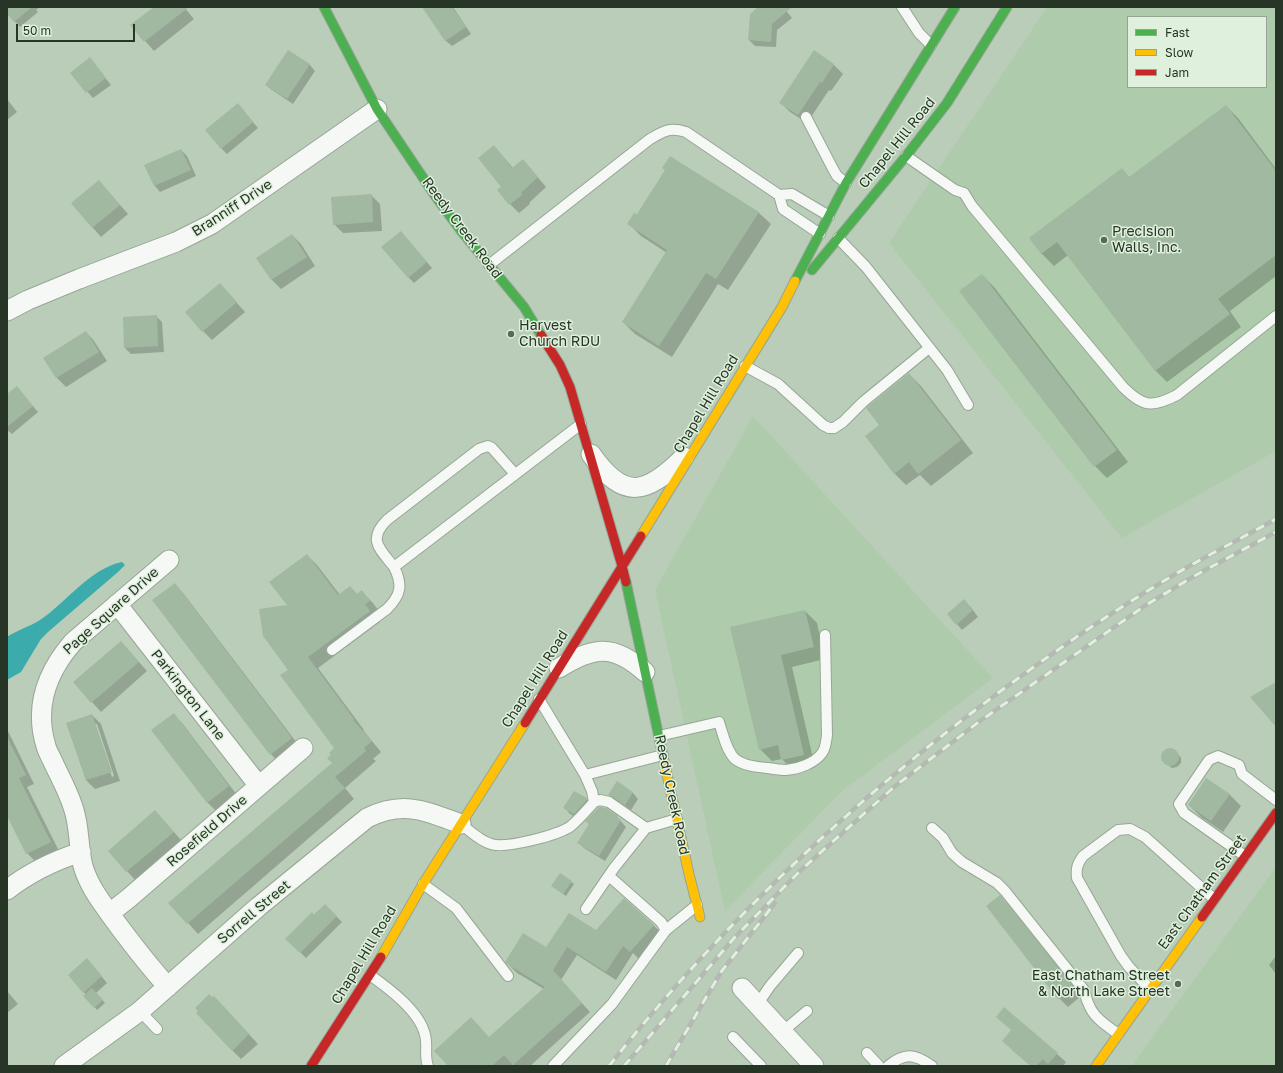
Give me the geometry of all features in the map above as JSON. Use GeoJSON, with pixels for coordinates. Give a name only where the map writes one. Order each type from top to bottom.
{"type":"FeatureCollection","features":[{"type":"Feature","properties":{"kind":"main road","name":"Reedy Creek Road"},"geometry":{"type":"LineString","coordinates":[[324,7],[378,109],[436,197],[462,232],[524,307],[560,364],[570,387],[582,424],[622,566],[700,917]]}},
{"type":"Feature","properties":{"kind":"main road","name":"Chapel Hill Road"},"geometry":{"type":"LineString","coordinates":[[311,1066],[370,975],[423,884],[559,668],[782,307],[846,183],[955,7]]}},
{"type":"Feature","properties":{"kind":"main road","name":"Chapel Hill Road"},"geometry":{"type":"LineString","coordinates":[[782,307],[948,103],[1007,7]]}},
{"type":"Feature","properties":{"kind":"main road","name":"East Chatham Street"},"geometry":{"type":"LineString","coordinates":[[1096,1066],[1276,813]]}},
{"type":"Feature","properties":{"kind":"street","name":"Branniff Drive"},"geometry":{"type":"LineString","coordinates":[[7,311],[28,300],[79,278],[176,242],[212,224],[378,109]]}},
{"type":"Feature","properties":{"kind":"street","name":"Reedy Creek Road"},"geometry":{"type":"LineString","coordinates":[[590,453],[604,472],[618,483],[627,486],[644,487],[669,472],[698,443]]}},
{"type":"Feature","properties":{"kind":"street","name":"Page Square Drive"},"geometry":{"type":"LineString","coordinates":[[168,987],[132,943],[90,884],[83,867],[77,822],[74,811],[68,794],[46,746],[42,713],[48,679],[60,658],[73,642],[169,560]]}},
{"type":"Feature","properties":{"kind":"street","name":"Parkington Lane"},"geometry":{"type":"LineString","coordinates":[[117,604],[259,786]]}},
{"type":"Feature","properties":{"kind":"street"},"geometry":{"type":"LineString","coordinates":[[559,668],[588,652],[607,651],[619,654],[634,662],[645,672]]}},
{"type":"Feature","properties":{"kind":"street","name":"Rosefield Drive"},"geometry":{"type":"LineString","coordinates":[[110,913],[303,748]]}},
{"type":"Feature","properties":{"kind":"street","name":"Sorrell Street"},"geometry":{"type":"LineString","coordinates":[[64,1066],[140,1012],[258,907],[368,818],[387,810],[414,809],[427,811],[461,824]]}},
{"type":"Feature","properties":{"kind":"street"},"geometry":{"type":"LineString","coordinates":[[7,890],[40,868],[81,852]]}},
{"type":"Feature","properties":{"kind":"street"},"geometry":{"type":"LineString","coordinates":[[742,988],[810,1065]]}},
{"type":"Feature","properties":{"kind":"lane"},"geometry":{"type":"LineString","coordinates":[[902,7],[919,33],[931,44]]}},
{"type":"Feature","properties":{"kind":"lane"},"geometry":{"type":"LineString","coordinates":[[806,117],[833,169],[846,183]]}},
{"type":"Feature","properties":{"kind":"lane"},"geometry":{"type":"LineString","coordinates":[[489,265],[650,139],[669,129],[677,129],[686,132],[779,195],[792,194],[829,216]]}},
{"type":"Feature","properties":{"kind":"lane"},"geometry":{"type":"LineString","coordinates":[[906,156],[955,190],[964,193],[972,206],[1123,386],[1133,397],[1145,403],[1156,404],[1165,402],[1177,395],[1276,316]]}},
{"type":"Feature","properties":{"kind":"lane"},"geometry":{"type":"LineString","coordinates":[[779,195],[783,209],[820,234]]}},
{"type":"Feature","properties":{"kind":"lane"},"geometry":{"type":"LineString","coordinates":[[838,238],[866,267],[948,370],[968,405]]}},
{"type":"Feature","properties":{"kind":"lane"},"geometry":{"type":"LineString","coordinates":[[745,366],[778,384],[824,425],[834,428],[839,426],[863,402],[929,348]]}},
{"type":"Feature","properties":{"kind":"lane"},"geometry":{"type":"LineString","coordinates":[[394,567],[582,424]]}},
{"type":"Feature","properties":{"kind":"lane"},"geometry":{"type":"LineString","coordinates":[[332,650],[387,609],[394,602],[398,594],[400,582],[394,567],[380,549],[376,537],[377,531],[387,520],[479,449],[484,447],[496,450],[515,474]]}},
{"type":"Feature","properties":{"kind":"lane"},"geometry":{"type":"LineString","coordinates":[[659,736],[719,722],[728,750],[735,758],[744,764],[763,768],[787,770],[800,768],[810,763],[822,754],[826,745],[824,635]]}},
{"type":"Feature","properties":{"kind":"lane"},"geometry":{"type":"LineString","coordinates":[[539,699],[585,775],[592,790],[594,802]]}},
{"type":"Feature","properties":{"kind":"lane"},"geometry":{"type":"LineString","coordinates":[[585,775],[663,755]]}},
{"type":"Feature","properties":{"kind":"lane"},"geometry":{"type":"LineString","coordinates":[[1245,856],[1184,813],[1180,804],[1209,760],[1218,756],[1239,765],[1242,774],[1276,800]]}},
{"type":"Feature","properties":{"kind":"lane"},"geometry":{"type":"LineString","coordinates":[[461,824],[490,844],[497,846],[508,845],[562,831],[570,826],[594,802],[600,800],[609,802],[646,828]]}},
{"type":"Feature","properties":{"kind":"lane"},"geometry":{"type":"LineString","coordinates":[[586,909],[646,828],[678,819]]}},
{"type":"Feature","properties":{"kind":"lane"},"geometry":{"type":"LineString","coordinates":[[932,828],[943,838],[952,853],[962,862],[997,883],[1005,891],[1084,990],[1093,1013],[1118,1034]]}},
{"type":"Feature","properties":{"kind":"lane"},"geometry":{"type":"LineString","coordinates":[[1150,989],[1121,956],[1076,878],[1076,868],[1078,862],[1083,856],[1118,830],[1130,829],[1145,837],[1214,899]]}},
{"type":"Feature","properties":{"kind":"lane"},"geometry":{"type":"LineString","coordinates":[[609,876],[661,922],[666,930]]}},
{"type":"Feature","properties":{"kind":"lane"},"geometry":{"type":"LineString","coordinates":[[423,884],[456,908],[508,976]]}},
{"type":"Feature","properties":{"kind":"lane"},"geometry":{"type":"LineString","coordinates":[[553,1066],[612,1004],[666,930],[697,905]]}},
{"type":"Feature","properties":{"kind":"lane"},"geometry":{"type":"LineString","coordinates":[[757,1004],[798,953]]}},
{"type":"Feature","properties":{"kind":"lane"},"geometry":{"type":"LineString","coordinates":[[370,975],[398,996],[423,1028],[426,1036],[426,1059],[428,1066]]}},
{"type":"Feature","properties":{"kind":"lane"},"geometry":{"type":"LineString","coordinates":[[782,1032],[807,1011]]}},
{"type":"Feature","properties":{"kind":"lane"},"geometry":{"type":"LineString","coordinates":[[140,1012],[157,1030]]}},
{"type":"Feature","properties":{"kind":"lane"},"geometry":{"type":"LineString","coordinates":[[733,1037],[761,1066]]}},
{"type":"Feature","properties":{"kind":"lane"},"geometry":{"type":"LineString","coordinates":[[867,1053],[879,1066]]}},
{"type":"Feature","properties":{"kind":"lane"},"geometry":{"type":"LineString","coordinates":[[888,1066],[898,1059],[911,1056],[920,1058],[932,1066]]}},
{"type":"Feature","properties":{"kind":"shaded area"},"geometry":{"type":"Polygon","coordinates":[[[1047,7],[1276,7],[1276,451],[1122,538],[889,243],[1047,7]]]}},
{"type":"Feature","properties":{"kind":"shaded area"},"geometry":{"type":"Polygon","coordinates":[[[753,416],[993,678],[843,790],[725,911],[655,590],[753,416]]]}},
{"type":"Feature","properties":{"kind":"shaded area"},"geometry":{"type":"Polygon","coordinates":[[[1276,867],[1276,1066],[1132,1066],[1143,1050],[1276,867]]]}},
{"type":"Feature","properties":{"kind":"water"},"geometry":{"type":"Polygon","coordinates":[[[122,562],[125,565],[118,572],[41,639],[21,672],[7,680],[7,637],[32,625],[50,613],[99,571],[122,562]]]}},
{"type":"Feature","properties":{"kind":"building"},"geometry":{"type":"Polygon","coordinates":[[[7,7],[32,7],[14,22],[7,14],[7,7]]]}},
{"type":"Feature","properties":{"kind":"building"},"geometry":{"type":"Polygon","coordinates":[[[154,7],[189,7],[144,42],[130,25],[154,7]]]}},
{"type":"Feature","properties":{"kind":"building"},"geometry":{"type":"Polygon","coordinates":[[[422,7],[452,7],[466,27],[445,41],[422,7]]]}},
{"type":"Feature","properties":{"kind":"building"},"geometry":{"type":"Polygon","coordinates":[[[758,7],[792,7],[772,24],[771,42],[748,40],[750,14],[758,7]]]}},
{"type":"Feature","properties":{"kind":"building"},"geometry":{"type":"Polygon","coordinates":[[[288,50],[310,64],[287,99],[265,85],[288,50]]]}},
{"type":"Feature","properties":{"kind":"building"},"geometry":{"type":"Polygon","coordinates":[[[814,50],[834,64],[798,115],[779,103],[814,50]]]}},
{"type":"Feature","properties":{"kind":"building"},"geometry":{"type":"Polygon","coordinates":[[[90,57],[106,78],[86,93],[70,73],[90,57]]]}},
{"type":"Feature","properties":{"kind":"building"},"geometry":{"type":"Polygon","coordinates":[[[238,103],[253,122],[221,149],[205,130],[238,103]]]}},
{"type":"Feature","properties":{"kind":"building","name":"Precision Walls, Inc."},"geometry":{"type":"Polygon","coordinates":[[[1226,105],[1276,171],[1276,255],[1218,299],[1230,314],[1155,371],[1057,242],[1041,254],[1029,238],[1122,168],[1129,177],[1226,105]]]}},
{"type":"Feature","properties":{"kind":"building"},"geometry":{"type":"Polygon","coordinates":[[[494,145],[512,168],[523,159],[538,177],[521,193],[522,195],[509,205],[497,190],[501,187],[478,158],[494,145]]]}},
{"type":"Feature","properties":{"kind":"building"},"geometry":{"type":"Polygon","coordinates":[[[181,149],[191,170],[154,186],[144,165],[181,149]]]}},
{"type":"Feature","properties":{"kind":"building"},"geometry":{"type":"Polygon","coordinates":[[[670,156],[759,212],[716,279],[706,273],[659,346],[622,322],[667,250],[627,224],[634,213],[637,214],[665,170],[662,168],[670,156]]]}},
{"type":"Feature","properties":{"kind":"building"},"geometry":{"type":"Polygon","coordinates":[[[99,180],[120,205],[92,228],[71,203],[99,180]]]}},
{"type":"Feature","properties":{"kind":"building"},"geometry":{"type":"Polygon","coordinates":[[[372,194],[373,222],[333,225],[331,197],[372,194]]]}},
{"type":"Feature","properties":{"kind":"building"},"geometry":{"type":"Polygon","coordinates":[[[401,231],[427,262],[408,278],[381,247],[401,231]]]}},
{"type":"Feature","properties":{"kind":"building"},"geometry":{"type":"Polygon","coordinates":[[[292,234],[307,257],[271,280],[256,258],[292,234]]]}},
{"type":"Feature","properties":{"kind":"building"},"geometry":{"type":"Polygon","coordinates":[[[982,274],[1117,450],[1094,467],[959,291],[982,274]]]}},
{"type":"Feature","properties":{"kind":"building"},"geometry":{"type":"Polygon","coordinates":[[[220,283],[237,302],[202,332],[185,312],[220,283]]]}},
{"type":"Feature","properties":{"kind":"building"},"geometry":{"type":"Polygon","coordinates":[[[157,315],[158,346],[124,348],[123,317],[157,315]]]}},
{"type":"Feature","properties":{"kind":"building"},"geometry":{"type":"Polygon","coordinates":[[[86,331],[99,352],[56,378],[43,358],[86,331]]]}},
{"type":"Feature","properties":{"kind":"building"},"geometry":{"type":"Polygon","coordinates":[[[909,373],[961,440],[918,474],[909,462],[894,474],[865,436],[879,425],[866,408],[909,373]]]}},
{"type":"Feature","properties":{"kind":"building"},"geometry":{"type":"Polygon","coordinates":[[[17,386],[33,406],[7,427],[7,394],[17,386]]]}},
{"type":"Feature","properties":{"kind":"building"},"geometry":{"type":"Polygon","coordinates":[[[307,554],[338,595],[350,586],[357,594],[362,590],[370,601],[365,604],[370,611],[308,657],[354,719],[353,720],[372,741],[364,748],[366,751],[335,777],[345,788],[187,924],[168,903],[332,763],[327,758],[331,755],[329,753],[334,748],[280,675],[288,670],[263,636],[259,609],[287,605],[269,582],[307,554]]]}},
{"type":"Feature","properties":{"kind":"building"},"geometry":{"type":"Polygon","coordinates":[[[175,583],[292,738],[270,755],[152,600],[175,583]]]}},
{"type":"Feature","properties":{"kind":"building"},"geometry":{"type":"Polygon","coordinates":[[[964,599],[973,610],[956,625],[947,614],[964,599]]]}},
{"type":"Feature","properties":{"kind":"building"},"geometry":{"type":"Polygon","coordinates":[[[805,610],[814,647],[781,655],[804,755],[781,760],[778,745],[759,750],[730,627],[805,610]]]}},
{"type":"Feature","properties":{"kind":"building"},"geometry":{"type":"Polygon","coordinates":[[[121,641],[139,662],[91,703],[73,682],[121,641]]]}},
{"type":"Feature","properties":{"kind":"building"},"geometry":{"type":"Polygon","coordinates":[[[1276,682],[1276,727],[1250,697],[1276,682]]]}},
{"type":"Feature","properties":{"kind":"building"},"geometry":{"type":"Polygon","coordinates":[[[174,713],[229,786],[207,803],[151,730],[174,713]]]}},
{"type":"Feature","properties":{"kind":"building"},"geometry":{"type":"Polygon","coordinates":[[[92,714],[112,772],[86,780],[66,723],[92,714]]]}},
{"type":"Feature","properties":{"kind":"building"},"geometry":{"type":"Polygon","coordinates":[[[7,737],[26,775],[19,778],[51,842],[26,854],[7,816],[7,737]]]}},
{"type":"Feature","properties":{"kind":"building"},"geometry":{"type":"Polygon","coordinates":[[[1170,748],[1176,751],[1179,757],[1176,763],[1170,766],[1164,763],[1161,757],[1164,751],[1170,748]]]}},
{"type":"Feature","properties":{"kind":"building"},"geometry":{"type":"Polygon","coordinates":[[[1206,778],[1230,794],[1211,821],[1188,805],[1206,778]]]}},
{"type":"Feature","properties":{"kind":"building"},"geometry":{"type":"Polygon","coordinates":[[[617,781],[633,792],[625,805],[608,795],[617,781]]]}},
{"type":"Feature","properties":{"kind":"building"},"geometry":{"type":"Polygon","coordinates":[[[574,791],[587,798],[587,800],[574,814],[563,808],[574,791]]]}},
{"type":"Feature","properties":{"kind":"building"},"geometry":{"type":"Polygon","coordinates":[[[600,807],[606,808],[618,816],[617,817],[621,820],[599,856],[577,843],[589,824],[585,821],[600,807]]]}},
{"type":"Feature","properties":{"kind":"building"},"geometry":{"type":"Polygon","coordinates":[[[155,810],[174,832],[126,872],[108,851],[155,810]]]}},
{"type":"Feature","properties":{"kind":"building"},"geometry":{"type":"Polygon","coordinates":[[[560,873],[572,881],[563,894],[551,886],[560,873]]]}},
{"type":"Feature","properties":{"kind":"building"},"geometry":{"type":"Polygon","coordinates":[[[1000,895],[1073,987],[1058,999],[986,906],[1000,895]]]}},
{"type":"Feature","properties":{"kind":"building"},"geometry":{"type":"Polygon","coordinates":[[[624,898],[654,925],[630,952],[623,946],[606,972],[567,947],[553,970],[582,1003],[513,1065],[504,1055],[492,1066],[448,1066],[434,1051],[471,1017],[489,1037],[545,987],[505,962],[523,933],[546,947],[569,913],[596,930],[624,898]]]}},
{"type":"Feature","properties":{"kind":"building"},"geometry":{"type":"Polygon","coordinates":[[[325,904],[337,916],[300,953],[285,939],[312,912],[314,915],[325,904]]]}},
{"type":"Feature","properties":{"kind":"building"},"geometry":{"type":"Polygon","coordinates":[[[87,958],[102,976],[83,993],[68,975],[87,958]]]}},
{"type":"Feature","properties":{"kind":"building"},"geometry":{"type":"Polygon","coordinates":[[[92,988],[103,1000],[94,1008],[83,996],[92,988]]]}},
{"type":"Feature","properties":{"kind":"building"},"geometry":{"type":"Polygon","coordinates":[[[209,994],[212,997],[214,996],[249,1034],[232,1051],[196,1013],[198,1011],[195,1008],[209,994]]]}},
{"type":"Feature","properties":{"kind":"building"},"geometry":{"type":"Polygon","coordinates":[[[1004,1007],[1058,1053],[1048,1064],[1043,1059],[1036,1066],[1031,1066],[1002,1041],[1011,1030],[996,1017],[1004,1007]]]}},
{"type":"Feature","properties":{"kind":"railway"},"geometry":{"type":"LineString","coordinates":[[609,1066],[654,1011],[701,958],[750,907],[853,810],[907,764],[1057,650],[1172,576],[1276,519]]}},
{"type":"Feature","properties":{"kind":"railway"},"geometry":{"type":"LineString","coordinates":[[624,1066],[735,937],[800,871],[894,787],[980,721],[1146,605],[1196,575],[1276,532]]}},
{"type":"Feature","properties":{"kind":"railway"},"geometry":{"type":"LineString","coordinates":[[666,1066],[721,972],[775,903]]}},
{"type":"Feature","properties":{"kind":"traffic: fast"},"geometry":{"type":"LineString","coordinates":[[324,7],[377,109],[436,197],[462,232],[524,307],[541,335]]}},
{"type":"Feature","properties":{"kind":"traffic: fast"},"geometry":{"type":"LineString","coordinates":[[795,281],[846,183],[955,7]]}},
{"type":"Feature","properties":{"kind":"traffic: fast"},"geometry":{"type":"LineString","coordinates":[[812,270],[906,156],[947,103],[1007,7]]}},
{"type":"Feature","properties":{"kind":"traffic: fast"},"geometry":{"type":"LineString","coordinates":[[626,582],[664,761]]}},
{"type":"Feature","properties":{"kind":"traffic: slow"},"geometry":{"type":"LineString","coordinates":[[641,536],[782,307],[795,281]]}},
{"type":"Feature","properties":{"kind":"traffic: slow"},"geometry":{"type":"LineString","coordinates":[[381,957],[423,884],[525,723]]}},
{"type":"Feature","properties":{"kind":"traffic: slow"},"geometry":{"type":"LineString","coordinates":[[664,761],[700,917]]}},
{"type":"Feature","properties":{"kind":"traffic: slow"},"geometry":{"type":"LineString","coordinates":[[1096,1066],[1202,917]]}},
{"type":"Feature","properties":{"kind":"traffic: jam"},"geometry":{"type":"LineString","coordinates":[[541,335],[560,365],[570,387],[626,582]]}},
{"type":"Feature","properties":{"kind":"traffic: jam"},"geometry":{"type":"LineString","coordinates":[[525,723],[641,536]]}},
{"type":"Feature","properties":{"kind":"traffic: jam"},"geometry":{"type":"LineString","coordinates":[[1202,917],[1276,813]]}},
{"type":"Feature","properties":{"kind":"traffic: jam"},"geometry":{"type":"LineString","coordinates":[[311,1066],[381,957]]}},
{"type":"Feature","properties":{"kind":"place","name":"Precision Walls, Inc."},"geometry":{"type":"Point","coordinates":[1104,240]}},
{"type":"Feature","properties":{"kind":"place","name":"Harvest Church RDU"},"geometry":{"type":"Point","coordinates":[511,334]}},
{"type":"Feature","properties":{"kind":"place","name":"East Chatham Street & North Lake Street"},"geometry":{"type":"Point","coordinates":[1178,984]}}]}
